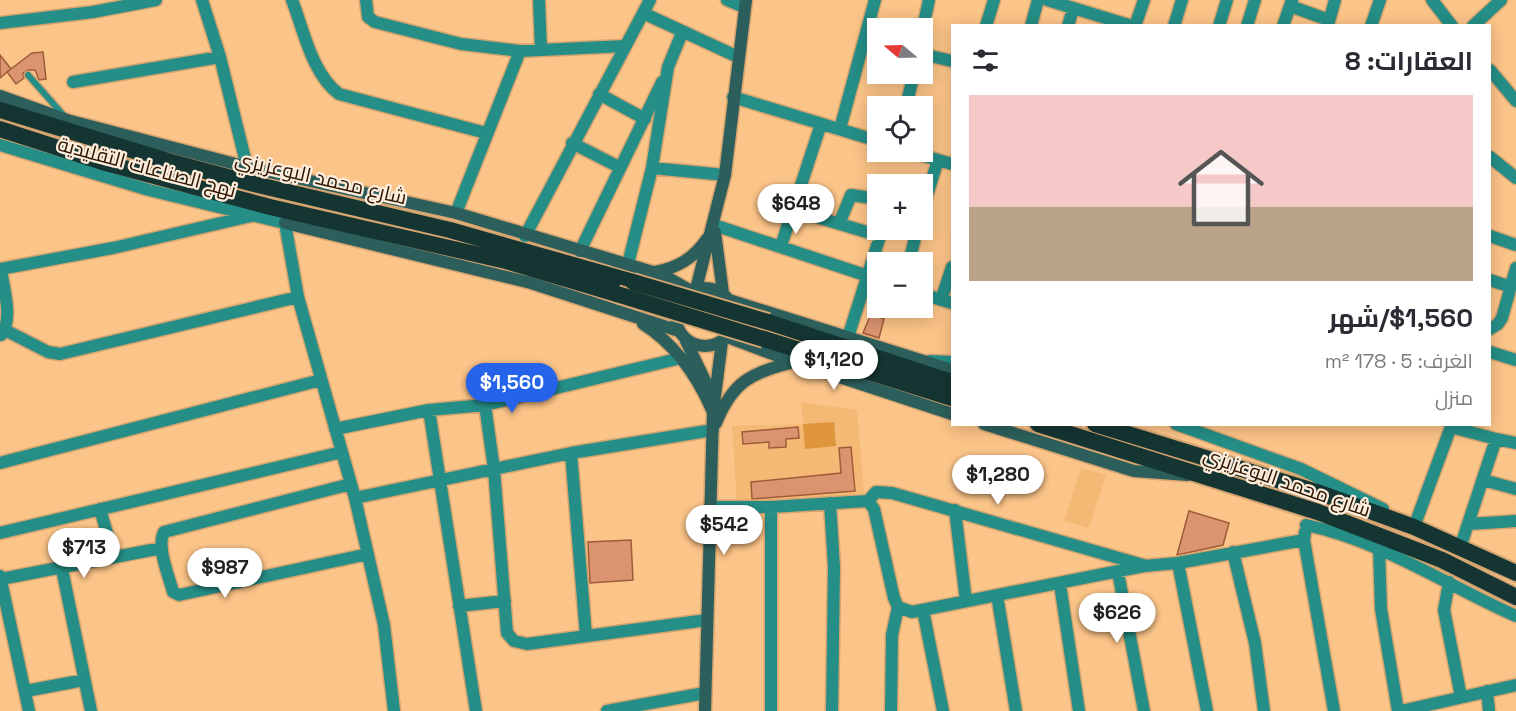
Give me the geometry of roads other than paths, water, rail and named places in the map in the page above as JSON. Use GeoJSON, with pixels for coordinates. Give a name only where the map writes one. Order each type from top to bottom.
{"type":"FeatureCollection","features":[{"type":"Feature","properties":{"kind":"highway","name":"شارع محمد البوعزيزي"},"geometry":{"type":"LineString","coordinates":[[0,110],[168,161],[254,184],[450,230],[633,282],[768,322],[951,382]]}},
{"type":"Feature","properties":{"kind":"highway","name":"شارع محمد البوعزيزي"},"geometry":{"type":"LineString","coordinates":[[0,129],[102,162],[174,182],[270,207],[506,261],[764,339],[801,358]]}},
{"type":"Feature","properties":{"kind":"highway"},"geometry":{"type":"LineString","coordinates":[[801,358],[951,398]]}},
{"type":"Feature","properties":{"kind":"highway","name":"شارع محمد البوعزيزي"},"geometry":{"type":"LineString","coordinates":[[1044,426],[1199,474],[1307,517],[1443,560],[1516,597]]}},
{"type":"Feature","properties":{"kind":"highway","name":"شارع محمد البوعزيزي"},"geometry":{"type":"LineString","coordinates":[[1102,426],[1320,494],[1414,527],[1516,573]]}},
{"type":"Feature","properties":{"kind":"main road"},"geometry":{"type":"LineString","coordinates":[[713,406],[676,319],[678,305],[693,290],[714,225],[725,175],[745,4]]}},
{"type":"Feature","properties":{"kind":"main road"},"geometry":{"type":"LineString","coordinates":[[0,96],[67,120],[247,167],[456,213],[525,236],[653,272],[693,290],[710,288],[726,297],[951,370]]}},
{"type":"Feature","properties":{"kind":"main road"},"geometry":{"type":"LineString","coordinates":[[285,223],[531,283],[629,315],[682,336],[700,346],[715,345],[725,339],[801,358],[951,414]]}},
{"type":"Feature","properties":{"kind":"main road"},"geometry":{"type":"LineString","coordinates":[[653,272],[673,267],[691,258],[709,237],[714,225]]}},
{"type":"Feature","properties":{"kind":"main road"},"geometry":{"type":"LineString","coordinates":[[705,711],[713,406],[725,339],[734,319],[726,297],[714,225]]}},
{"type":"Feature","properties":{"kind":"main road"},"geometry":{"type":"LineString","coordinates":[[629,315],[648,327],[681,358],[713,406]]}},
{"type":"Feature","properties":{"kind":"main road"},"geometry":{"type":"LineString","coordinates":[[713,430],[726,400],[740,383],[762,371],[801,358]]}},
{"type":"Feature","properties":{"kind":"main road"},"geometry":{"type":"LineString","coordinates":[[990,426],[1134,471],[1167,475],[1199,474]]}},
{"type":"Feature","properties":{"kind":"main road"},"geometry":{"type":"LineString","coordinates":[[1129,426],[1151,434],[1186,452]]}},
{"type":"Feature","properties":{"kind":"street"},"geometry":{"type":"LineString","coordinates":[[0,23],[93,12],[156,0]]}},
{"type":"Feature","properties":{"kind":"street"},"geometry":{"type":"LineString","coordinates":[[202,0],[220,57],[247,167]]}},
{"type":"Feature","properties":{"kind":"street"},"geometry":{"type":"LineString","coordinates":[[292,0],[317,67],[330,87],[339,94],[486,133]]}},
{"type":"Feature","properties":{"kind":"street"},"geometry":{"type":"LineString","coordinates":[[366,0],[368,16],[375,22],[461,44],[520,51],[625,46]]}},
{"type":"Feature","properties":{"kind":"street"},"geometry":{"type":"LineString","coordinates":[[538,0],[541,50]]}},
{"type":"Feature","properties":{"kind":"street"},"geometry":{"type":"LineString","coordinates":[[525,236],[572,142],[650,0]]}},
{"type":"Feature","properties":{"kind":"street"},"geometry":{"type":"LineString","coordinates":[[728,0],[745,4]]}},
{"type":"Feature","properties":{"kind":"street"},"geometry":{"type":"LineString","coordinates":[[840,129],[875,0]]}},
{"type":"Feature","properties":{"kind":"street"},"geometry":{"type":"LineString","coordinates":[[925,18],[929,0]]}},
{"type":"Feature","properties":{"kind":"street"},"geometry":{"type":"LineString","coordinates":[[987,24],[994,0]]}},
{"type":"Feature","properties":{"kind":"street"},"geometry":{"type":"LineString","coordinates":[[1032,24],[1038,0]]}},
{"type":"Feature","properties":{"kind":"street"},"geometry":{"type":"LineString","coordinates":[[1047,0],[1127,24]]}},
{"type":"Feature","properties":{"kind":"street"},"geometry":{"type":"LineString","coordinates":[[1132,24],[1144,0]]}},
{"type":"Feature","properties":{"kind":"street"},"geometry":{"type":"LineString","coordinates":[[1175,24],[1182,0]]}},
{"type":"Feature","properties":{"kind":"street"},"geometry":{"type":"LineString","coordinates":[[1220,24],[1227,0]]}},
{"type":"Feature","properties":{"kind":"street"},"geometry":{"type":"LineString","coordinates":[[1247,24],[1255,0]]}},
{"type":"Feature","properties":{"kind":"street"},"geometry":{"type":"LineString","coordinates":[[1285,24],[1291,3],[1329,22],[1335,0]]}},
{"type":"Feature","properties":{"kind":"street"},"geometry":{"type":"LineString","coordinates":[[1372,24],[1380,0]]}},
{"type":"Feature","properties":{"kind":"street"},"geometry":{"type":"LineString","coordinates":[[1432,0],[1450,24]]}},
{"type":"Feature","properties":{"kind":"street"},"geometry":{"type":"LineString","coordinates":[[1475,24],[1501,0]]}},
{"type":"Feature","properties":{"kind":"street"},"geometry":{"type":"LineString","coordinates":[[1069,24],[1073,9]]}},
{"type":"Feature","properties":{"kind":"street"},"geometry":{"type":"LineString","coordinates":[[643,13],[738,57]]}},
{"type":"Feature","properties":{"kind":"street"},"geometry":{"type":"LineString","coordinates":[[580,251],[645,119],[682,33]]}},
{"type":"Feature","properties":{"kind":"street"},"geometry":{"type":"LineString","coordinates":[[456,213],[520,51]]}},
{"type":"Feature","properties":{"kind":"street"},"geometry":{"type":"LineString","coordinates":[[73,82],[220,57]]}},
{"type":"Feature","properties":{"kind":"street"},"geometry":{"type":"LineString","coordinates":[[933,57],[951,61]]}},
{"type":"Feature","properties":{"kind":"street"},"geometry":{"type":"LineString","coordinates":[[628,264],[652,168],[668,67]]}},
{"type":"Feature","properties":{"kind":"street"},"geometry":{"type":"LineString","coordinates":[[1491,70],[1516,101]]}},
{"type":"Feature","properties":{"kind":"street"},"geometry":{"type":"LineString","coordinates":[[599,94],[645,119]]}},
{"type":"Feature","properties":{"kind":"street"},"geometry":{"type":"LineString","coordinates":[[733,97],[867,138]]}},
{"type":"Feature","properties":{"kind":"street"},"geometry":{"type":"LineString","coordinates":[[781,246],[821,124]]}},
{"type":"Feature","properties":{"kind":"street"},"geometry":{"type":"LineString","coordinates":[[572,142],[619,168]]}},
{"type":"Feature","properties":{"kind":"street","name":"نهج الصناعات التقليدية"},"geometry":{"type":"LineString","coordinates":[[0,146],[134,186],[285,223]]}},
{"type":"Feature","properties":{"kind":"street"},"geometry":{"type":"LineString","coordinates":[[1491,158],[1516,178]]}},
{"type":"Feature","properties":{"kind":"street"},"geometry":{"type":"LineString","coordinates":[[933,159],[951,164]]}},
{"type":"Feature","properties":{"kind":"street"},"geometry":{"type":"LineString","coordinates":[[933,176],[938,160]]}},
{"type":"Feature","properties":{"kind":"street"},"geometry":{"type":"LineString","coordinates":[[652,168],[725,175]]}},
{"type":"Feature","properties":{"kind":"street"},"geometry":{"type":"LineString","coordinates":[[838,224],[851,195],[867,197]]}},
{"type":"Feature","properties":{"kind":"street"},"geometry":{"type":"LineString","coordinates":[[201,229],[210,217],[207,204]]}},
{"type":"Feature","properties":{"kind":"street"},"geometry":{"type":"LineString","coordinates":[[793,210],[867,230]]}},
{"type":"Feature","properties":{"kind":"street"},"geometry":{"type":"LineString","coordinates":[[255,215],[201,229],[0,269],[7,316],[2,333],[54,354],[60,354],[298,297]]}},
{"type":"Feature","properties":{"kind":"street"},"geometry":{"type":"LineString","coordinates":[[285,223],[298,297],[355,498],[384,625],[394,711]]}},
{"type":"Feature","properties":{"kind":"street"},"geometry":{"type":"LineString","coordinates":[[714,225],[867,276]]}},
{"type":"Feature","properties":{"kind":"street"},"geometry":{"type":"LineString","coordinates":[[1491,236],[1516,244]]}},
{"type":"Feature","properties":{"kind":"street"},"geometry":{"type":"LineString","coordinates":[[1491,328],[1498,324],[1516,268]]}},
{"type":"Feature","properties":{"kind":"street"},"geometry":{"type":"LineString","coordinates":[[947,301],[951,274]]}},
{"type":"Feature","properties":{"kind":"street"},"geometry":{"type":"LineString","coordinates":[[848,337],[867,279]]}},
{"type":"Feature","properties":{"kind":"street"},"geometry":{"type":"LineString","coordinates":[[1491,280],[1511,287]]}},
{"type":"Feature","properties":{"kind":"street"},"geometry":{"type":"LineString","coordinates":[[1491,352],[1516,360]]}},
{"type":"Feature","properties":{"kind":"street"},"geometry":{"type":"LineString","coordinates":[[335,429],[429,410],[485,405],[681,358]]}},
{"type":"Feature","properties":{"kind":"street"},"geometry":{"type":"LineString","coordinates":[[926,362],[951,362]]}},
{"type":"Feature","properties":{"kind":"street"},"geometry":{"type":"LineString","coordinates":[[0,463],[321,380]]}},
{"type":"Feature","properties":{"kind":"street"},"geometry":{"type":"LineString","coordinates":[[485,405],[494,469],[507,633],[514,641],[527,644],[707,620]]}},
{"type":"Feature","properties":{"kind":"street"},"geometry":{"type":"LineString","coordinates":[[429,410],[476,711]]}},
{"type":"Feature","properties":{"kind":"street"},"geometry":{"type":"LineString","coordinates":[[1182,426],[1301,469],[1359,496],[1414,527],[1451,426],[1516,443]]}},
{"type":"Feature","properties":{"kind":"street"},"geometry":{"type":"LineString","coordinates":[[355,498],[571,453],[713,430]]}},
{"type":"Feature","properties":{"kind":"street"},"geometry":{"type":"LineString","coordinates":[[1460,548],[1496,439]]}},
{"type":"Feature","properties":{"kind":"street"},"geometry":{"type":"LineString","coordinates":[[0,533],[342,452]]}},
{"type":"Feature","properties":{"kind":"street"},"geometry":{"type":"LineString","coordinates":[[571,453],[586,636]]}},
{"type":"Feature","properties":{"kind":"street"},"geometry":{"type":"LineString","coordinates":[[1483,480],[1516,489]]}},
{"type":"Feature","properties":{"kind":"street"},"geometry":{"type":"LineString","coordinates":[[351,484],[164,532],[161,540],[162,549],[173,592],[179,595],[368,554]]}},
{"type":"Feature","properties":{"kind":"street"},"geometry":{"type":"LineString","coordinates":[[868,501],[873,493],[880,491],[956,510],[1144,566]]}},
{"type":"Feature","properties":{"kind":"street"},"geometry":{"type":"LineString","coordinates":[[710,507],[771,507],[868,501]]}},
{"type":"Feature","properties":{"kind":"street"},"geometry":{"type":"LineString","coordinates":[[868,501],[874,509],[898,607],[892,635],[891,711]]}},
{"type":"Feature","properties":{"kind":"street"},"geometry":{"type":"LineString","coordinates":[[830,503],[834,567],[832,711]]}},
{"type":"Feature","properties":{"kind":"street"},"geometry":{"type":"LineString","coordinates":[[771,507],[771,711]]}},
{"type":"Feature","properties":{"kind":"street"},"geometry":{"type":"LineString","coordinates":[[100,509],[114,557]]}},
{"type":"Feature","properties":{"kind":"street"},"geometry":{"type":"LineString","coordinates":[[956,510],[966,601]]}},
{"type":"Feature","properties":{"kind":"street"},"geometry":{"type":"LineString","coordinates":[[1334,711],[1304,540],[1307,517],[1449,582],[1515,619]]}},
{"type":"Feature","properties":{"kind":"street"},"geometry":{"type":"LineString","coordinates":[[1469,524],[1516,521]]}},
{"type":"Feature","properties":{"kind":"street"},"geometry":{"type":"LineString","coordinates":[[898,607],[905,611],[923,610],[1144,566],[1178,563],[1304,540]]}},
{"type":"Feature","properties":{"kind":"street"},"geometry":{"type":"LineString","coordinates":[[29,711],[0,578],[162,549]]}},
{"type":"Feature","properties":{"kind":"street"},"geometry":{"type":"LineString","coordinates":[[1379,549],[1381,609],[1400,711],[1516,685]]}},
{"type":"Feature","properties":{"kind":"street"},"geometry":{"type":"LineString","coordinates":[[1233,552],[1255,643],[1264,711]]}},
{"type":"Feature","properties":{"kind":"street"},"geometry":{"type":"LineString","coordinates":[[1178,563],[1207,711]]}},
{"type":"Feature","properties":{"kind":"street"},"geometry":{"type":"LineString","coordinates":[[62,568],[91,711]]}},
{"type":"Feature","properties":{"kind":"street"},"geometry":{"type":"LineString","coordinates":[[1118,572],[1144,711]]}},
{"type":"Feature","properties":{"kind":"street"},"geometry":{"type":"LineString","coordinates":[[1449,582],[1444,600],[1445,622],[1461,697]]}},
{"type":"Feature","properties":{"kind":"street"},"geometry":{"type":"LineString","coordinates":[[1060,584],[1079,711]]}},
{"type":"Feature","properties":{"kind":"street"},"geometry":{"type":"LineString","coordinates":[[997,595],[1016,711]]}},
{"type":"Feature","properties":{"kind":"street"},"geometry":{"type":"LineString","coordinates":[[459,606],[505,601]]}},
{"type":"Feature","properties":{"kind":"street"},"geometry":{"type":"LineString","coordinates":[[923,610],[943,711]]}},
{"type":"Feature","properties":{"kind":"street"},"geometry":{"type":"LineString","coordinates":[[26,691],[84,680]]}},
{"type":"Feature","properties":{"kind":"street"},"geometry":{"type":"LineString","coordinates":[[1487,691],[1489,711]]}},
{"type":"Feature","properties":{"kind":"street"},"geometry":{"type":"LineString","coordinates":[[608,711],[705,693]]}},
{"type":"Feature","properties":{"kind":"lane"},"geometry":{"type":"LineString","coordinates":[[28,75],[67,120]]}}]}
